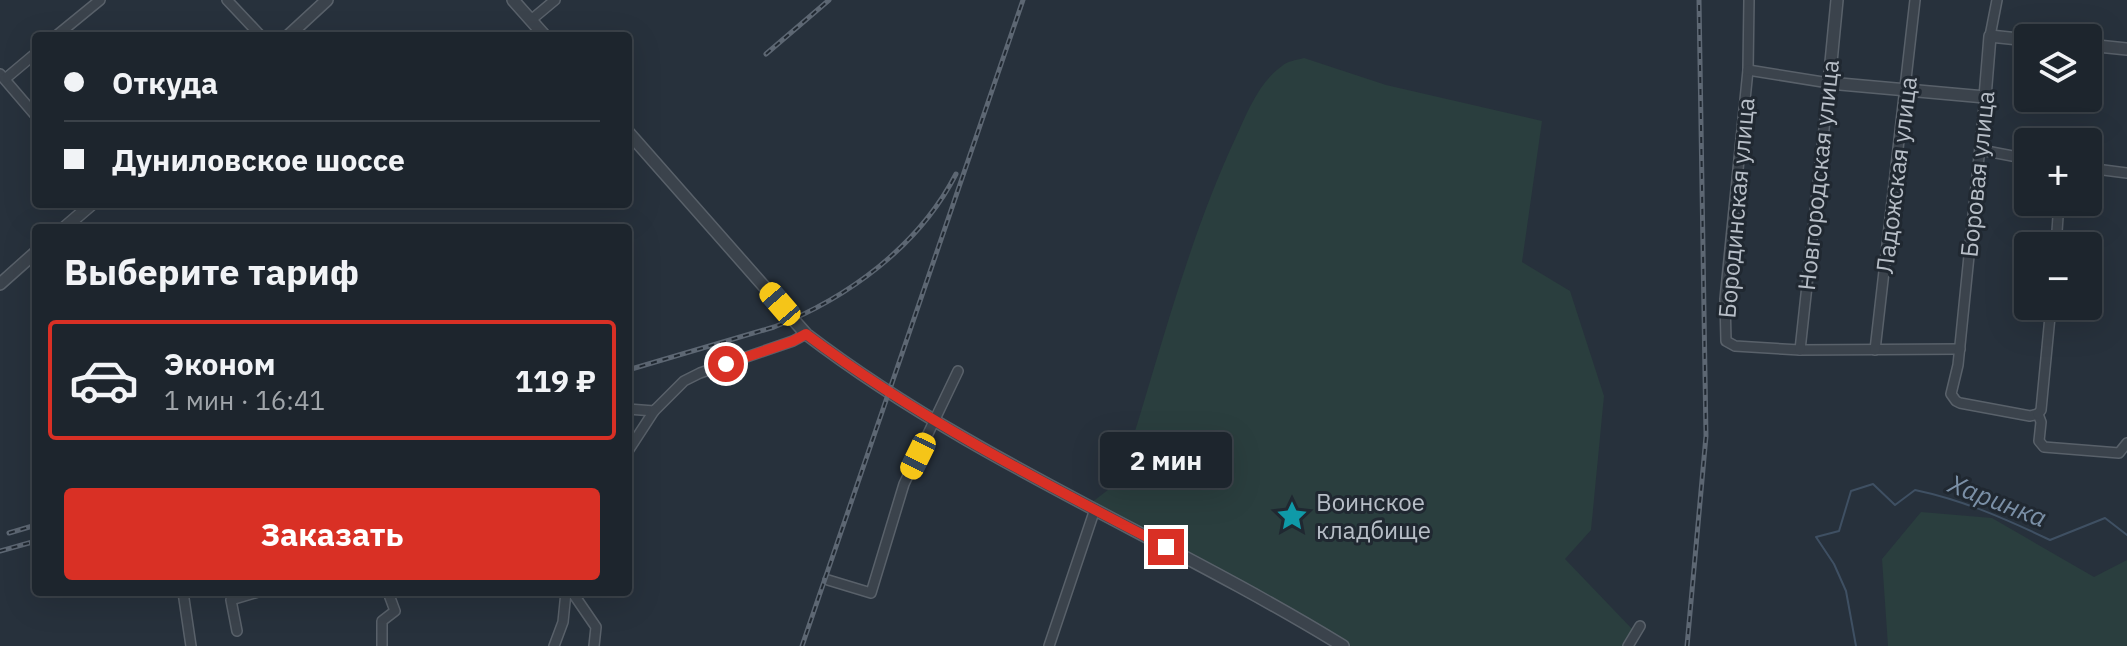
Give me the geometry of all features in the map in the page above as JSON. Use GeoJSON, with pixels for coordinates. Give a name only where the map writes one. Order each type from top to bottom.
{"type":"FeatureCollection","features":[{"type":"Feature","properties":{"kind":"street"},"geometry":{"type":"LineString","coordinates":[[61,32],[100,0]]}},
{"type":"Feature","properties":{"kind":"street"},"geometry":{"type":"LineString","coordinates":[[227,0],[257,32]]}},
{"type":"Feature","properties":{"kind":"street"},"geometry":{"type":"LineString","coordinates":[[292,32],[327,0]]}},
{"type":"Feature","properties":{"kind":"street"},"geometry":{"type":"LineString","coordinates":[[513,0],[542,32]]}},
{"type":"Feature","properties":{"kind":"street"},"geometry":{"type":"LineString","coordinates":[[531,20],[555,0]]}},
{"type":"Feature","properties":{"kind":"street","name":"Бородинская улица"},"geometry":{"type":"LineString","coordinates":[[1749,0],[1748,70],[1725,299],[1726,341],[1735,346],[1800,350]]}},
{"type":"Feature","properties":{"kind":"street","name":"Новгородская улица"},"geometry":{"type":"LineString","coordinates":[[1800,350],[1837,0]]}},
{"type":"Feature","properties":{"kind":"street","name":"Ладожская улица"},"geometry":{"type":"LineString","coordinates":[[1875,350],[1915,0]]}},
{"type":"Feature","properties":{"kind":"street","name":"Боровая улица"},"geometry":{"type":"LineString","coordinates":[[1997,0],[1990,36],[1960,349],[1952,387],[1956,401],[2030,416],[2038,414]]}},
{"type":"Feature","properties":{"kind":"street"},"geometry":{"type":"LineString","coordinates":[[1990,36],[2014,39]]}},
{"type":"Feature","properties":{"kind":"street"},"geometry":{"type":"LineString","coordinates":[[2102,46],[2127,49]]}},
{"type":"Feature","properties":{"kind":"street"},"geometry":{"type":"LineString","coordinates":[[32,56],[2,76],[32,111]]}},
{"type":"Feature","properties":{"kind":"street"},"geometry":{"type":"LineString","coordinates":[[1748,70],[1829,83],[1985,97]]}},
{"type":"Feature","properties":{"kind":"street"},"geometry":{"type":"LineString","coordinates":[[632,137],[806,334],[860,374],[936,421],[1229,580],[1343,646]]}},
{"type":"Feature","properties":{"kind":"street"},"geometry":{"type":"LineString","coordinates":[[1981,150],[2014,156]]}},
{"type":"Feature","properties":{"kind":"street"},"geometry":{"type":"LineString","coordinates":[[2102,170],[2127,173]]}},
{"type":"Feature","properties":{"kind":"street"},"geometry":{"type":"LineString","coordinates":[[69,224],[87,208]]}},
{"type":"Feature","properties":{"kind":"street"},"geometry":{"type":"LineString","coordinates":[[0,284],[32,256]]}},
{"type":"Feature","properties":{"kind":"street"},"geometry":{"type":"LineString","coordinates":[[2050,320],[2042,403],[2038,414],[2041,422],[2039,441],[2044,447],[2119,453],[2127,443]]}},
{"type":"Feature","properties":{"kind":"street"},"geometry":{"type":"LineString","coordinates":[[632,445],[654,411],[684,381],[806,334]]}},
{"type":"Feature","properties":{"kind":"street"},"geometry":{"type":"LineString","coordinates":[[1800,350],[1960,349]]}},
{"type":"Feature","properties":{"kind":"street"},"geometry":{"type":"LineString","coordinates":[[828,580],[871,593],[904,484],[958,371]]}},
{"type":"Feature","properties":{"kind":"street"},"geometry":{"type":"LineString","coordinates":[[632,409],[654,411]]}},
{"type":"Feature","properties":{"kind":"street"},"geometry":{"type":"LineString","coordinates":[[1049,646],[1095,509]]}},
{"type":"Feature","properties":{"kind":"street"},"geometry":{"type":"LineString","coordinates":[[184,596],[191,646]]}},
{"type":"Feature","properties":{"kind":"street"},"geometry":{"type":"LineString","coordinates":[[237,631],[231,600],[244,596]]}},
{"type":"Feature","properties":{"kind":"street"},"geometry":{"type":"LineString","coordinates":[[382,646],[382,621],[395,611],[389,596]]}},
{"type":"Feature","properties":{"kind":"street"},"geometry":{"type":"LineString","coordinates":[[554,646],[563,622],[566,596]]}},
{"type":"Feature","properties":{"kind":"street"},"geometry":{"type":"LineString","coordinates":[[575,596],[596,627],[594,646]]}},
{"type":"Feature","properties":{"kind":"street"},"geometry":{"type":"LineString","coordinates":[[1628,646],[1640,626]]}},
{"type":"Feature","properties":{"kind":"green space"},"geometry":{"type":"Polygon","coordinates":[[[1304,58],[1386,85],[1542,121],[1522,262],[1570,291],[1604,396],[1591,530],[1565,559],[1634,631],[1624,646],[1351,646],[1204,562],[1091,503],[1113,486],[1124,467],[1188,259],[1245,118],[1260,89],[1274,73],[1287,63],[1304,58]]]}},
{"type":"Feature","properties":{"kind":"green space"},"geometry":{"type":"Polygon","coordinates":[[[1921,512],[1992,518],[2094,577],[2127,560],[2127,646],[1888,646],[1882,559],[1921,512]]]}},
{"type":"Feature","properties":{"kind":"waterway","name":"Харинка"},"geometry":{"type":"LineString","coordinates":[[1856,646],[1846,591],[1834,564],[1816,537],[1839,531],[1851,491],[1873,484],[1895,505],[1915,490],[1933,494],[1984,511],[2050,540],[2105,518],[2127,535]]}},
{"type":"Feature","properties":{"kind":"railway"},"geometry":{"type":"LineString","coordinates":[[766,54],[829,0]]}},
{"type":"Feature","properties":{"kind":"railway"},"geometry":{"type":"LineString","coordinates":[[802,646],[1023,0]]}},
{"type":"Feature","properties":{"kind":"railway"},"geometry":{"type":"LineString","coordinates":[[1687,646],[1706,436],[1699,0]]}},
{"type":"Feature","properties":{"kind":"railway"},"geometry":{"type":"LineString","coordinates":[[632,369],[774,327],[828,301],[879,267],[902,246],[941,200],[956,174]]}},
{"type":"Feature","properties":{"kind":"railway"},"geometry":{"type":"LineString","coordinates":[[9,533],[32,526]]}},
{"type":"Feature","properties":{"kind":"railway"},"geometry":{"type":"LineString","coordinates":[[0,551],[32,542]]}},
{"type":"Feature","properties":{"kind":"place","name":"Воинское кладбище"},"geometry":{"type":"Point","coordinates":[1292,516]}},
{"type":"Feature","properties":{"kind":"route"},"geometry":{"type":"LineString","coordinates":[[726,364],[806,334],[860,374],[974,444],[1166,547]]}}]}
